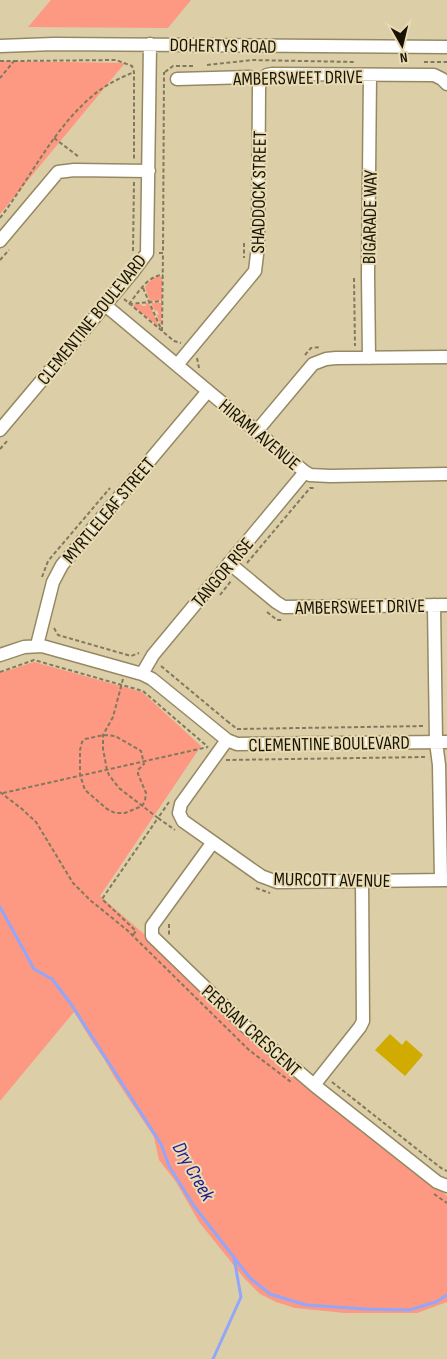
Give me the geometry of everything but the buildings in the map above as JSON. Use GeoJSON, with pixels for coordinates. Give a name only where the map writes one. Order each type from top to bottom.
{"type":"FeatureCollection","features":[{"type":"Feature","properties":{"kind":"street","name":"DOHERTYS ROAD"},"geometry":{"type":"LineString","coordinates":[[0,46],[150,44],[447,47]]}},
{"type":"Feature","properties":{"kind":"street","name":"CLEMENTINE BOULEVARD"},"geometry":{"type":"LineString","coordinates":[[0,430],[147,253],[150,44]]}},
{"type":"Feature","properties":{"kind":"street","name":"AMBERSWEET DRIVE"},"geometry":{"type":"LineString","coordinates":[[177,79],[250,77],[261,81],[267,75],[272,74],[434,76],[442,79],[447,84]]}},
{"type":"Feature","properties":{"kind":"street","name":"BIGARADE WAY"},"geometry":{"type":"LineString","coordinates":[[369,358],[370,75]]}},
{"type":"Feature","properties":{"kind":"street","name":"SHADDOCK STREET"},"geometry":{"type":"LineString","coordinates":[[177,365],[255,271],[258,246],[259,87],[261,81]]}},
{"type":"Feature","properties":{"kind":"street"},"geometry":{"type":"LineString","coordinates":[[6,244],[58,172],[74,170],[149,171]]}},
{"type":"Feature","properties":{"kind":"street","name":"HIRAMI AVENUE"},"geometry":{"type":"LineString","coordinates":[[105,305],[310,475],[447,474]]}},
{"type":"Feature","properties":{"kind":"street"},"geometry":{"type":"LineString","coordinates":[[256,432],[313,364],[326,359],[447,357]]}},
{"type":"Feature","properties":{"kind":"street","name":"MYRTLELEAF STREET"},"geometry":{"type":"LineString","coordinates":[[37,645],[54,582],[62,564],[208,391]]}},
{"type":"Feature","properties":{"kind":"street","name":"TANGOR RISE"},"geometry":{"type":"LineString","coordinates":[[142,674],[151,658],[234,568],[305,472]]}},
{"type":"Feature","properties":{"kind":"street","name":"AMBERSWEET DRIVE"},"geometry":{"type":"LineString","coordinates":[[234,568],[284,607],[441,605]]}},
{"type":"Feature","properties":{"kind":"street"},"geometry":{"type":"LineString","coordinates":[[441,605],[436,726],[441,742],[439,765],[444,880]]}},
{"type":"Feature","properties":{"kind":"street"},"geometry":{"type":"LineString","coordinates":[[0,654],[24,646],[37,645],[142,674],[152,679],[228,739],[181,804]]}},
{"type":"Feature","properties":{"kind":"street","name":"CLEMENTINE BOULEVARD"},"geometry":{"type":"LineString","coordinates":[[228,739],[441,742]]}},
{"type":"Feature","properties":{"kind":"street","name":"MURCOTT AVENUE"},"geometry":{"type":"LineString","coordinates":[[181,804],[179,808],[180,817],[268,879],[277,882],[444,880]]}},
{"type":"Feature","properties":{"kind":"street","name":"PERSIAN CRESCENT"},"geometry":{"type":"LineString","coordinates":[[213,842],[152,926],[152,936],[245,1026],[314,1085],[437,1182],[447,1186]]}},
{"type":"Feature","properties":{"kind":"street"},"geometry":{"type":"LineString","coordinates":[[314,1085],[360,1028],[363,1021],[362,880]]}},
{"type":"Feature","properties":{"kind":"path"},"geometry":{"type":"LineString","coordinates":[[0,61],[116,60],[132,66],[134,72],[133,253],[163,254]]}},
{"type":"Feature","properties":{"kind":"path"},"geometry":{"type":"LineString","coordinates":[[203,66],[252,60],[360,62]]}},
{"type":"Feature","properties":{"kind":"path"},"geometry":{"type":"LineString","coordinates":[[0,78],[14,62]]}},
{"type":"Feature","properties":{"kind":"path"},"geometry":{"type":"LineString","coordinates":[[418,62],[447,62]]}},
{"type":"Feature","properties":{"kind":"path"},"geometry":{"type":"LineString","coordinates":[[0,218],[54,138],[90,97],[112,82],[134,72],[164,72],[173,66],[196,66]]}},
{"type":"Feature","properties":{"kind":"path"},"geometry":{"type":"LineString","coordinates":[[143,288],[162,331],[164,72]]}},
{"type":"Feature","properties":{"kind":"path"},"geometry":{"type":"LineString","coordinates":[[54,138],[78,157],[87,158]]}},
{"type":"Feature","properties":{"kind":"path"},"geometry":{"type":"LineString","coordinates":[[244,243],[244,265]]}},
{"type":"Feature","properties":{"kind":"path"},"geometry":{"type":"LineString","coordinates":[[0,260],[6,244]]}},
{"type":"Feature","properties":{"kind":"path"},"geometry":{"type":"LineString","coordinates":[[163,275],[153,276],[129,304],[163,301]]}},
{"type":"Feature","properties":{"kind":"path"},"geometry":{"type":"LineString","coordinates":[[354,278],[355,346]]}},
{"type":"Feature","properties":{"kind":"path"},"geometry":{"type":"LineString","coordinates":[[234,568],[310,488],[320,488]]}},
{"type":"Feature","properties":{"kind":"path"},"geometry":{"type":"LineString","coordinates":[[234,568],[253,568]]}},
{"type":"Feature","properties":{"kind":"path"},"geometry":{"type":"LineString","coordinates":[[262,607],[277,620],[287,620]]}},
{"type":"Feature","properties":{"kind":"path"},"geometry":{"type":"LineString","coordinates":[[130,656],[112,716],[104,735],[103,749],[109,775],[119,788],[181,835]]}},
{"type":"Feature","properties":{"kind":"path"},"geometry":{"type":"LineString","coordinates":[[151,658],[237,729],[436,726]]}},
{"type":"Feature","properties":{"kind":"path"},"geometry":{"type":"LineString","coordinates":[[228,721],[228,739],[239,760]]}},
{"type":"Feature","properties":{"kind":"path"},"geometry":{"type":"LineString","coordinates":[[228,739],[237,729]]}},
{"type":"Feature","properties":{"kind":"path"},"geometry":{"type":"LineString","coordinates":[[104,735],[115,736],[141,751],[143,761],[138,774],[146,793],[142,806],[124,813],[115,813],[106,809],[85,790],[80,775],[80,750],[85,739],[104,735]]}},
{"type":"Feature","properties":{"kind":"path"},"geometry":{"type":"LineString","coordinates":[[2,794],[208,747],[202,754]]}},
{"type":"Feature","properties":{"kind":"path"},"geometry":{"type":"LineString","coordinates":[[133,936],[136,931],[102,899],[171,798],[181,804]]}},
{"type":"Feature","properties":{"kind":"path"},"geometry":{"type":"LineString","coordinates":[[252,885],[259,890],[276,894]]}},
{"type":"Feature","properties":{"kind":"path"},"geometry":{"type":"LineString","coordinates":[[323,1075],[447,1171]]}},
{"type":"Feature","properties":{"kind":"shaded area"},"geometry":{"type":"Polygon","coordinates":[[[51,0],[191,0],[168,28],[28,27],[51,0]]]}},
{"type":"Feature","properties":{"kind":"shaded area"},"geometry":{"type":"Polygon","coordinates":[[[2,61],[125,63],[0,214],[0,63],[2,61]]]}},
{"type":"Feature","properties":{"kind":"shaded area"},"geometry":{"type":"Polygon","coordinates":[[[157,276],[162,277],[162,300],[150,301],[145,287],[157,276]]]}},
{"type":"Feature","properties":{"kind":"shaded area"},"geometry":{"type":"Polygon","coordinates":[[[146,303],[149,303],[159,327],[132,305],[141,304],[146,306],[146,303]]]}},
{"type":"Feature","properties":{"kind":"shaded area"},"geometry":{"type":"Polygon","coordinates":[[[151,303],[162,303],[161,326],[157,315],[159,314],[151,303]]]}},
{"type":"Feature","properties":{"kind":"shaded area"},"geometry":{"type":"Polygon","coordinates":[[[34,662],[142,692],[201,746],[100,896],[447,1196],[447,1302],[417,1313],[345,1313],[295,1308],[260,1294],[244,1278],[199,1222],[176,1182],[159,1160],[154,1137],[74,1012],[0,1101],[0,673],[34,662]]]}},
{"type":"Feature","properties":{"kind":"waterway","name":"Dry Creek"},"geometry":{"type":"LineString","coordinates":[[0,907],[34,969],[52,979],[71,1004],[161,1144],[169,1166],[194,1206],[250,1278],[270,1294],[306,1305],[409,1310],[436,1302],[447,1295]]}},
{"type":"Feature","properties":{"kind":"waterway"},"geometry":{"type":"LineString","coordinates":[[213,1359],[241,1297],[234,1258]]}}]}
